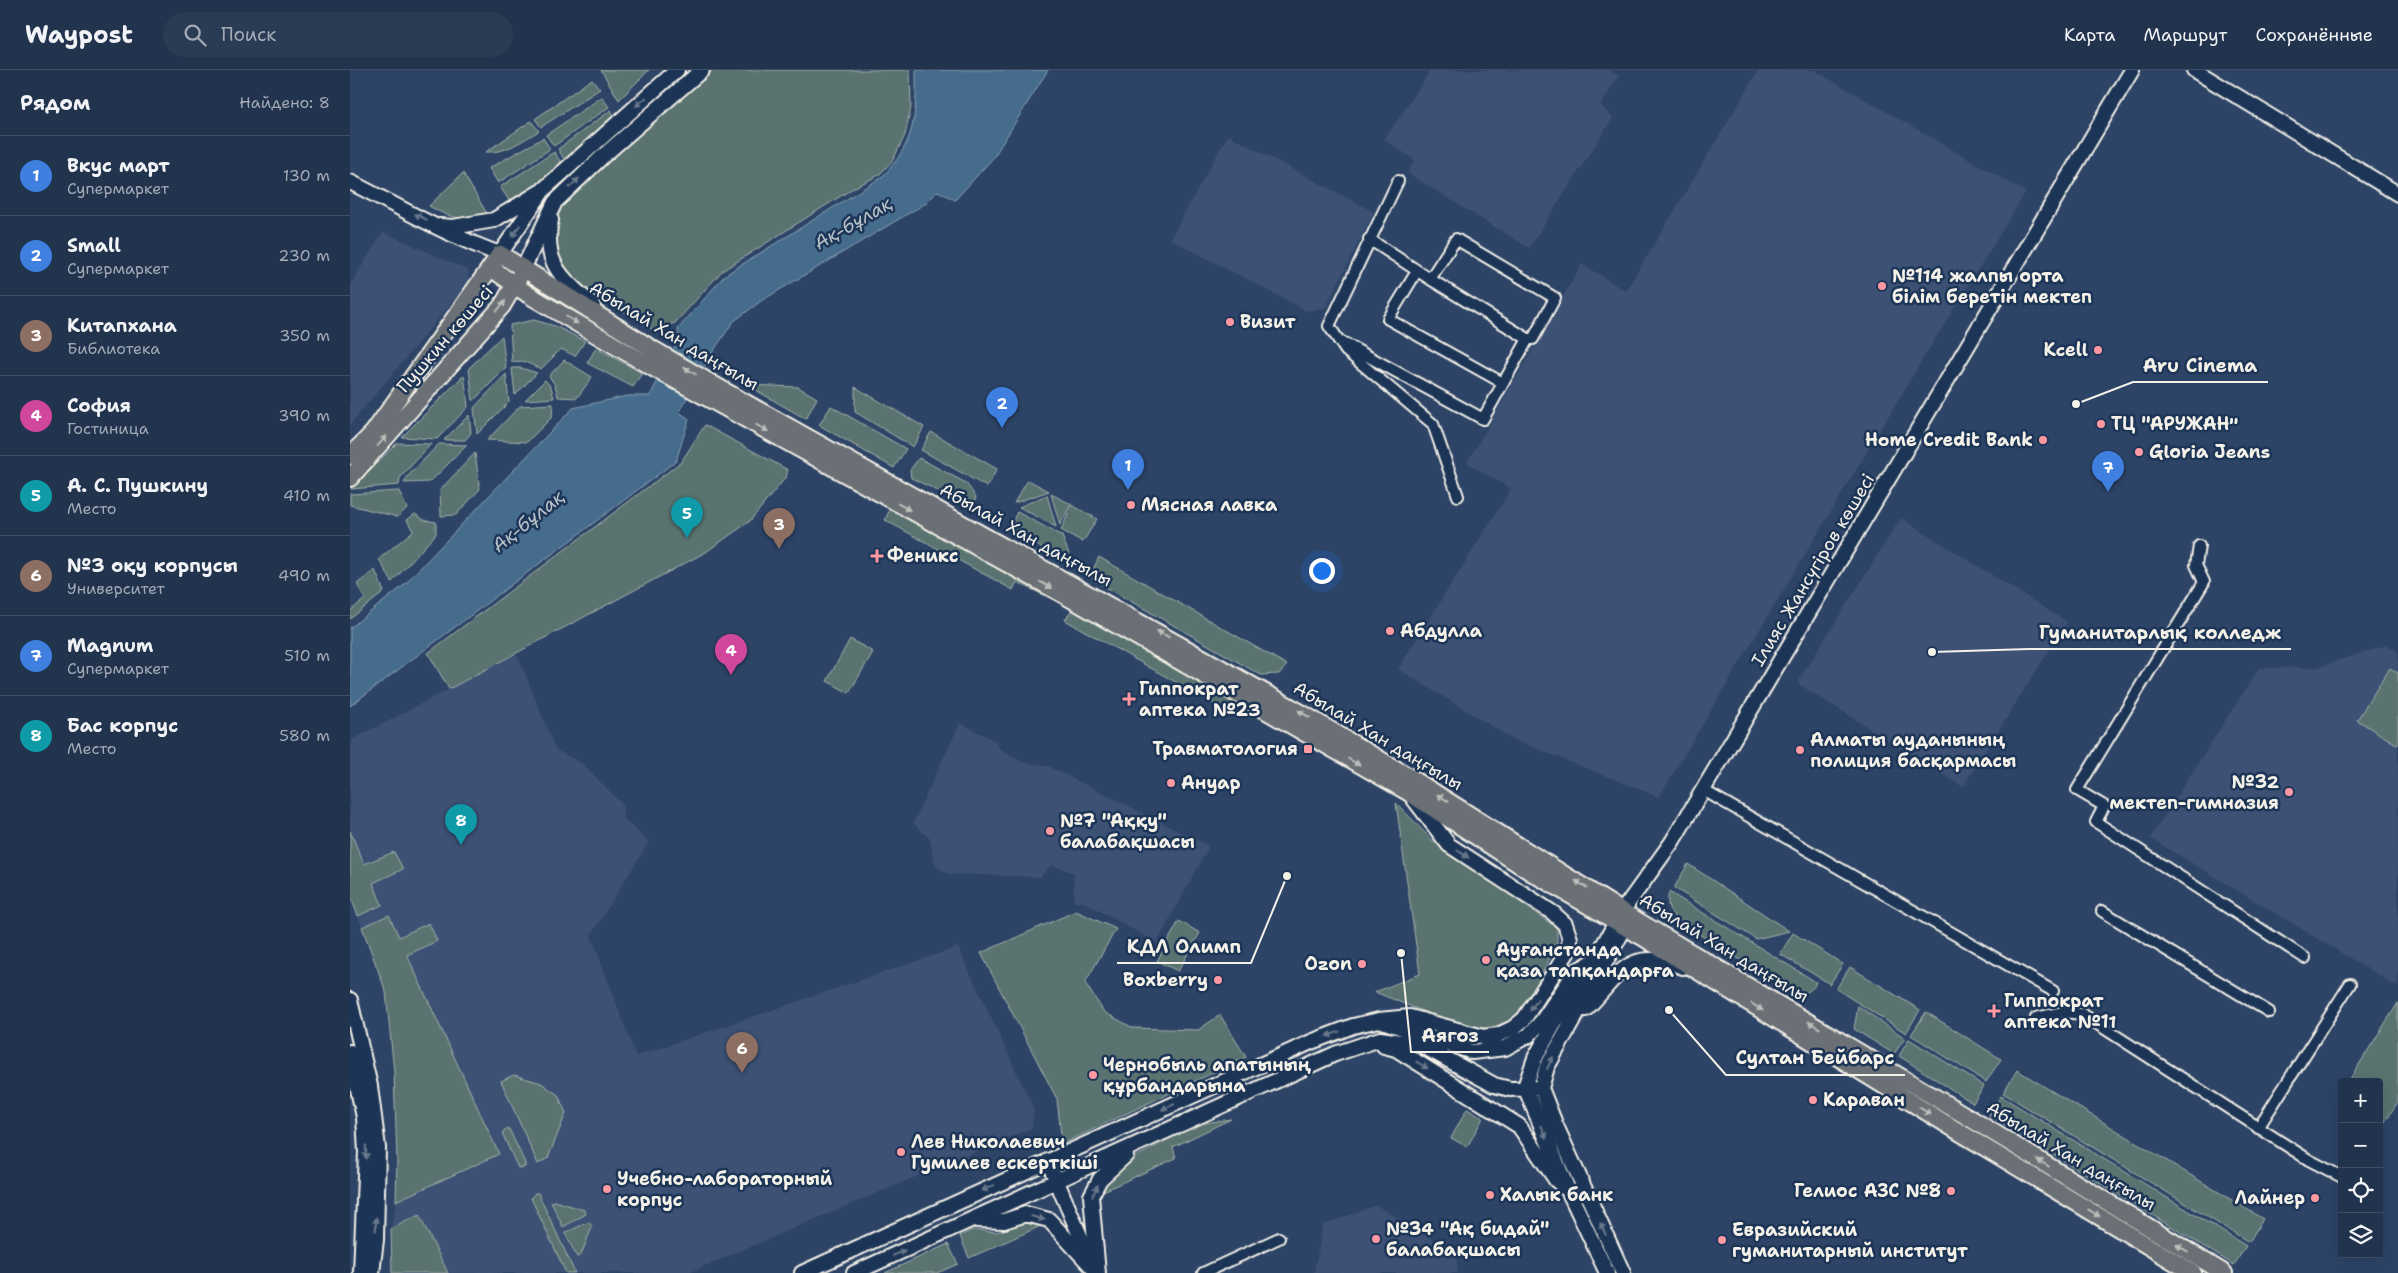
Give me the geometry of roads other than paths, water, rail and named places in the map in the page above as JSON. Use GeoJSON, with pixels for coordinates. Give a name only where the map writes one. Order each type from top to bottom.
{"type":"FeatureCollection","features":[{"type":"Feature","properties":{"kind":"main road","name":"Пушкин көшесі"},"geometry":{"type":"LineString","coordinates":[[350,456],[373,433],[496,261],[544,189],[678,70]]}},
{"type":"Feature","properties":{"kind":"main road","name":"Пушкин көшесі"},"geometry":{"type":"LineString","coordinates":[[350,478],[502,306],[515,286],[554,202],[602,156],[702,70]]}},
{"type":"Feature","properties":{"kind":"main road","name":"Ілияс Жансүгіров көшесі"},"geometry":{"type":"LineString","coordinates":[[1624,919],[1644,880],[1672,842],[2132,70]]}},
{"type":"Feature","properties":{"kind":"main road"},"geometry":{"type":"LineString","coordinates":[[2194,70],[2398,194]]}},
{"type":"Feature","properties":{"kind":"main road"},"geometry":{"type":"LineString","coordinates":[[350,182],[439,226],[496,261]]}},
{"type":"Feature","properties":{"kind":"main road"},"geometry":{"type":"LineString","coordinates":[[439,226],[453,227],[494,220],[544,189]]}},
{"type":"Feature","properties":{"kind":"main road"},"geometry":{"type":"LineString","coordinates":[[554,202],[548,238],[550,256],[562,277],[610,322]]}},
{"type":"Feature","properties":{"kind":"main road","name":"Абылай Хан даңғылы"},"geometry":{"type":"LineString","coordinates":[[496,261],[523,269],[610,322],[651,358]]}},
{"type":"Feature","properties":{"kind":"main road","name":"Абылай Хан даңғылы"},"geometry":{"type":"LineString","coordinates":[[496,261],[515,286],[1276,698],[1416,781],[1725,987],[1961,1133],[2193,1273]]}},
{"type":"Feature","properties":{"kind":"main road"},"geometry":{"type":"LineString","coordinates":[[455,318],[465,317],[470,319],[475,324],[475,336]]}},
{"type":"Feature","properties":{"kind":"main road","name":"Абылай Хан даңғылы"},"geometry":{"type":"LineString","coordinates":[[723,398],[1408,792],[1531,872],[1624,919],[1982,1126],[2224,1273]]}},
{"type":"Feature","properties":{"kind":"main road"},"geometry":{"type":"LineString","coordinates":[[802,1273],[1311,1042],[1353,1026],[1379,1020],[1410,1017],[1448,1026],[1470,1035],[1483,1037],[1498,1035],[1513,1028],[1524,1019],[1567,953],[1570,939],[1565,924],[1553,913],[1449,845],[1408,792]]}},
{"type":"Feature","properties":{"kind":"main road"},"geometry":{"type":"LineString","coordinates":[[1607,1273],[1568,1190],[1525,1088],[1535,1058],[1592,962],[1624,919]]}},
{"type":"Feature","properties":{"kind":"main road"},"geometry":{"type":"LineString","coordinates":[[1623,1273],[1556,1126],[1541,1088],[1547,1067],[1624,919]]}},
{"type":"Feature","properties":{"kind":"main road"},"geometry":{"type":"LineString","coordinates":[[1571,1024],[1616,974],[1628,965],[1642,961],[1655,959],[1670,962],[1725,987]]}},
{"type":"Feature","properties":{"kind":"main road"},"geometry":{"type":"LineString","coordinates":[[1379,1020],[1472,1052],[1505,1048],[1529,1035],[1542,1021],[1576,971],[1592,962]]}},
{"type":"Feature","properties":{"kind":"main road"},"geometry":{"type":"LineString","coordinates":[[350,1000],[370,1086],[378,1148],[376,1240],[372,1273]]}},
{"type":"Feature","properties":{"kind":"main road"},"geometry":{"type":"LineString","coordinates":[[1379,1020],[1494,1085],[1510,1089],[1541,1088]]}},
{"type":"Feature","properties":{"kind":"main road"},"geometry":{"type":"LineString","coordinates":[[854,1273],[1361,1044],[1380,1039],[1421,1045]]}},
{"type":"Feature","properties":{"kind":"main road"},"geometry":{"type":"LineString","coordinates":[[1361,1044],[1396,1049],[1519,1126],[1556,1180],[1568,1190]]}},
{"type":"Feature","properties":{"kind":"main road"},"geometry":{"type":"LineString","coordinates":[[350,1052],[364,1117],[366,1152],[360,1273]]}},
{"type":"Feature","properties":{"kind":"main road"},"geometry":{"type":"LineString","coordinates":[[1096,1272],[1091,1196],[1100,1179],[1134,1147]]}},
{"type":"Feature","properties":{"kind":"main road"},"geometry":{"type":"LineString","coordinates":[[1048,1161],[1096,1272]]}},
{"type":"Feature","properties":{"kind":"main road"},"geometry":{"type":"LineString","coordinates":[[973,1220],[1004,1221],[1026,1214],[1049,1220],[1096,1272]]}},
{"type":"Feature","properties":{"kind":"street"},"geometry":{"type":"LineString","coordinates":[[1398,181],[1329,326],[1346,351],[1433,424],[1458,496]]}},
{"type":"Feature","properties":{"kind":"street"},"geometry":{"type":"LineString","coordinates":[[1369,239],[1417,271],[1430,279],[1528,338],[1533,339],[1555,298],[1456,239],[1430,279]]}},
{"type":"Feature","properties":{"kind":"street"},"geometry":{"type":"LineString","coordinates":[[1417,271],[1388,319],[1503,383]]}},
{"type":"Feature","properties":{"kind":"street"},"geometry":{"type":"LineString","coordinates":[[1340,341],[1483,419],[1528,338]]}},
{"type":"Feature","properties":{"kind":"street"},"geometry":{"type":"LineString","coordinates":[[2199,546],[2196,565],[2204,582],[2077,790],[2104,806],[2096,822],[2305,958]]}},
{"type":"Feature","properties":{"kind":"street"},"geometry":{"type":"LineString","coordinates":[[1703,790],[2053,991]]}},
{"type":"Feature","properties":{"kind":"street"},"geometry":{"type":"LineString","coordinates":[[2102,911],[2269,1012]]}},
{"type":"Feature","properties":{"kind":"street"},"geometry":{"type":"LineString","coordinates":[[2258,1128],[2350,984]]}},
{"type":"Feature","properties":{"kind":"street"},"geometry":{"type":"LineString","coordinates":[[2036,1018],[2063,1012],[2082,1014],[2258,1128],[2309,1160],[2338,1175]]}},
{"type":"Feature","properties":{"kind":"street"},"geometry":{"type":"LineString","coordinates":[[1203,1273],[1279,1238]]}},
{"type":"Feature","properties":{"kind":"water","name":"Ақ-бұлақ"},"geometry":{"type":"Polygon","coordinates":[[[916,70],[1048,70],[993,158],[955,200],[938,191],[926,203],[761,301],[733,322],[710,356],[679,412],[689,419],[676,461],[350,706],[350,628],[403,586],[573,408],[627,396],[650,396],[679,338],[678,329],[725,275],[882,177],[893,165],[908,141],[916,101],[916,70]]]}},
{"type":"Feature","properties":{"kind":"place","name":"№114 жалпы орта білім беретін мектеп"},"geometry":{"type":"Point","coordinates":[1882,286]}},
{"type":"Feature","properties":{"kind":"place","name":"Визит"},"geometry":{"type":"Point","coordinates":[1230,322]}},
{"type":"Feature","properties":{"kind":"place","name":"Kcell"},"geometry":{"type":"Point","coordinates":[2098,350]}},
{"type":"Feature","properties":{"kind":"place","name":"Aru Cinema"},"geometry":{"type":"Point","coordinates":[2076,404]}},
{"type":"Feature","properties":{"kind":"place","name":"ТЦ \"АРУЖАН\""},"geometry":{"type":"Point","coordinates":[2101,424]}},
{"type":"Feature","properties":{"kind":"place","name":"Small"},"geometry":{"type":"Point","coordinates":[1002,428]}},
{"type":"Feature","properties":{"kind":"place","name":"Home Credit Bank"},"geometry":{"type":"Point","coordinates":[2043,440]}},
{"type":"Feature","properties":{"kind":"place","name":"Gloria Jeans"},"geometry":{"type":"Point","coordinates":[2139,452]}},
{"type":"Feature","properties":{"kind":"place","name":"Вкус март"},"geometry":{"type":"Point","coordinates":[1128,490]}},
{"type":"Feature","properties":{"kind":"place","name":"Magnum"},"geometry":{"type":"Point","coordinates":[2108,492]}},
{"type":"Feature","properties":{"kind":"place","name":"Мясная лавка"},"geometry":{"type":"Point","coordinates":[1131,505]}},
{"type":"Feature","properties":{"kind":"place","name":"А. С. Пушкину"},"geometry":{"type":"Point","coordinates":[687,538]}},
{"type":"Feature","properties":{"kind":"place","name":"Китапхана"},"geometry":{"type":"Point","coordinates":[779,549]}},
{"type":"Feature","properties":{"kind":"place","name":"Феникс"},"geometry":{"type":"Point","coordinates":[877,556]}},
{"type":"Feature","properties":{"kind":"place","name":"Абдулла"},"geometry":{"type":"Point","coordinates":[1390,631]}},
{"type":"Feature","properties":{"kind":"place","name":"Гуманитарлық колледж"},"geometry":{"type":"Point","coordinates":[1932,652]}},
{"type":"Feature","properties":{"kind":"place","name":"София"},"geometry":{"type":"Point","coordinates":[731,675]}},
{"type":"Feature","properties":{"kind":"place","name":"Гиппократ аптека №23"},"geometry":{"type":"Point","coordinates":[1129,699]}},
{"type":"Feature","properties":{"kind":"place","name":"Травматология"},"geometry":{"type":"Point","coordinates":[1308,749]}},
{"type":"Feature","properties":{"kind":"place","name":"Алматы ауданының полиция басқармасы"},"geometry":{"type":"Point","coordinates":[1800,750]}},
{"type":"Feature","properties":{"kind":"place","name":"Ануар"},"geometry":{"type":"Point","coordinates":[1171,783]}},
{"type":"Feature","properties":{"kind":"place","name":"№32 мектеп-гимназия"},"geometry":{"type":"Point","coordinates":[2289,792]}},
{"type":"Feature","properties":{"kind":"place","name":"№7 \"Аққу\" балабақшасы"},"geometry":{"type":"Point","coordinates":[1050,831]}},
{"type":"Feature","properties":{"kind":"place","name":"Бас корпус"},"geometry":{"type":"Point","coordinates":[461,845]}},
{"type":"Feature","properties":{"kind":"place","name":"КДЛ Олимп"},"geometry":{"type":"Point","coordinates":[1287,876]}},
{"type":"Feature","properties":{"kind":"place","name":"Аягоз"},"geometry":{"type":"Point","coordinates":[1401,953]}},
{"type":"Feature","properties":{"kind":"place","name":"Ауғанстанда қаза тапқандарға"},"geometry":{"type":"Point","coordinates":[1486,960]}},
{"type":"Feature","properties":{"kind":"place","name":"Ozon"},"geometry":{"type":"Point","coordinates":[1362,964]}},
{"type":"Feature","properties":{"kind":"place","name":"Boxberry"},"geometry":{"type":"Point","coordinates":[1218,980]}},
{"type":"Feature","properties":{"kind":"place","name":"Султан Бейбарс"},"geometry":{"type":"Point","coordinates":[1669,1010]}},
{"type":"Feature","properties":{"kind":"place","name":"Гиппократ аптека №11"},"geometry":{"type":"Point","coordinates":[1994,1011]}},
{"type":"Feature","properties":{"kind":"place","name":"№3 оқу корпусы"},"geometry":{"type":"Point","coordinates":[742,1073]}},
{"type":"Feature","properties":{"kind":"place","name":"Чернобыль апатының құрбандарына"},"geometry":{"type":"Point","coordinates":[1093,1075]}},
{"type":"Feature","properties":{"kind":"place","name":"Караван"},"geometry":{"type":"Point","coordinates":[1813,1100]}},
{"type":"Feature","properties":{"kind":"place","name":"Лев Николаевич Гумилев ескерткіші"},"geometry":{"type":"Point","coordinates":[901,1152]}},
{"type":"Feature","properties":{"kind":"place","name":"Учебно-лабораторный корпус"},"geometry":{"type":"Point","coordinates":[607,1189]}},
{"type":"Feature","properties":{"kind":"place","name":"Гелиос АЗС №8"},"geometry":{"type":"Point","coordinates":[1951,1191]}},
{"type":"Feature","properties":{"kind":"place","name":"Халык банк"},"geometry":{"type":"Point","coordinates":[1490,1195]}},
{"type":"Feature","properties":{"kind":"place","name":"Лайнер"},"geometry":{"type":"Point","coordinates":[2315,1198]}},
{"type":"Feature","properties":{"kind":"place","name":"№34 \"Ақ бидай\" балабақшасы"},"geometry":{"type":"Point","coordinates":[1376,1239]}},
{"type":"Feature","properties":{"kind":"place","name":"Евразийский гуманитарный институт"},"geometry":{"type":"Point","coordinates":[1722,1240]}}]}
